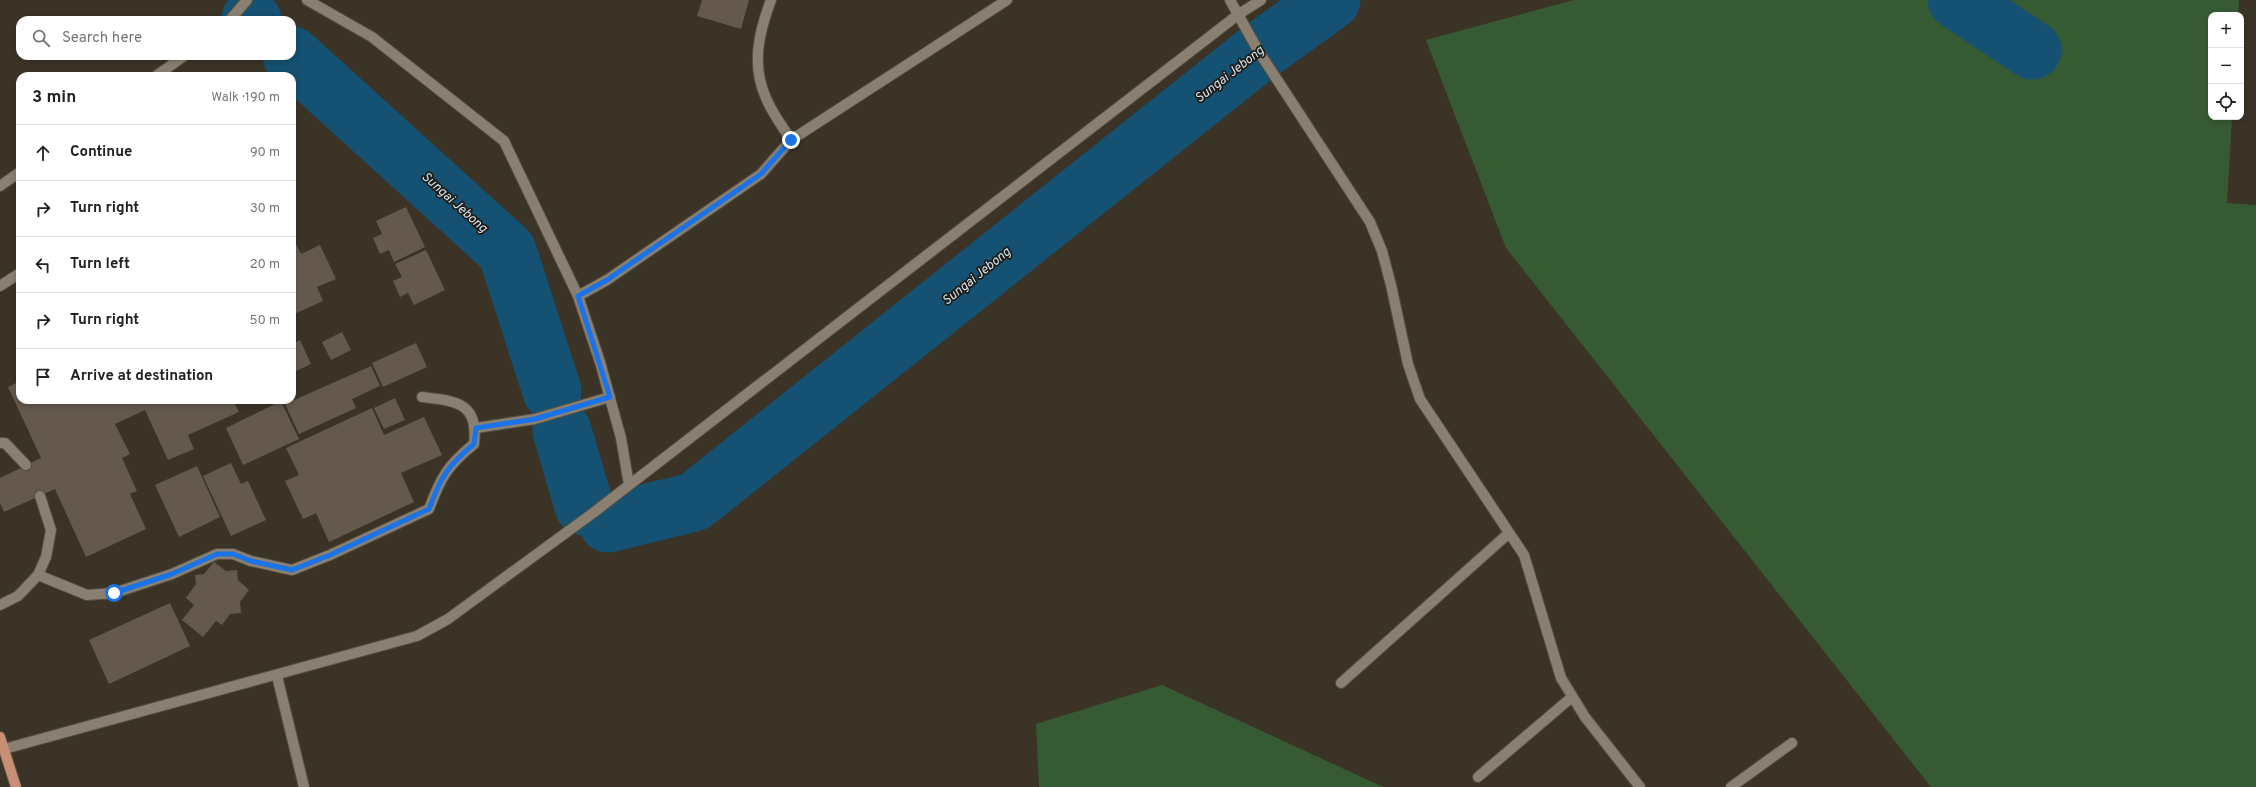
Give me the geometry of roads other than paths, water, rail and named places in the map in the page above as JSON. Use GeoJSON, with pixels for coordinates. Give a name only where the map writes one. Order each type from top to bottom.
{"type":"FeatureCollection","features":[{"type":"Feature","properties":{"kind":"main road"},"geometry":{"type":"LineString","coordinates":[[0,737],[16,787]]}},
{"type":"Feature","properties":{"kind":"street"},"geometry":{"type":"LineString","coordinates":[[233,16],[247,0]]}},
{"type":"Feature","properties":{"kind":"street"},"geometry":{"type":"LineString","coordinates":[[307,0],[372,37],[504,141],[578,296],[610,397],[621,438],[629,485]]}},
{"type":"Feature","properties":{"kind":"street"},"geometry":{"type":"LineString","coordinates":[[771,0],[761,27],[756,64],[766,98],[791,140]]}},
{"type":"Feature","properties":{"kind":"street"},"geometry":{"type":"LineString","coordinates":[[578,296],[607,280],[761,174],[791,140],[1007,0]]}},
{"type":"Feature","properties":{"kind":"street"},"geometry":{"type":"LineString","coordinates":[[1230,0],[1259,52],[1370,222],[1389,278],[1408,364],[1420,399],[1524,555],[1561,678],[1585,717],[1640,787]]}},
{"type":"Feature","properties":{"kind":"street"},"geometry":{"type":"LineString","coordinates":[[4,749],[277,676],[418,636],[448,619],[629,485],[1239,14],[1261,0]]}},
{"type":"Feature","properties":{"kind":"street"},"geometry":{"type":"LineString","coordinates":[[162,72],[178,60]]}},
{"type":"Feature","properties":{"kind":"street"},"geometry":{"type":"LineString","coordinates":[[0,186],[16,175]]}},
{"type":"Feature","properties":{"kind":"street"},"geometry":{"type":"LineString","coordinates":[[0,286],[16,276]]}},
{"type":"Feature","properties":{"kind":"street"},"geometry":{"type":"LineString","coordinates":[[38,575],[88,595],[114,593],[172,574],[217,554],[233,554],[251,561],[292,570],[330,555],[429,509],[440,478],[455,460],[474,444],[476,428],[470,412],[450,400],[422,397]]}},
{"type":"Feature","properties":{"kind":"street"},"geometry":{"type":"LineString","coordinates":[[476,428],[535,419],[610,397]]}},
{"type":"Feature","properties":{"kind":"street"},"geometry":{"type":"LineString","coordinates":[[0,443],[5,443],[26,465]]}},
{"type":"Feature","properties":{"kind":"street"},"geometry":{"type":"LineString","coordinates":[[0,605],[18,596],[38,575],[46,556],[51,530],[40,496]]}},
{"type":"Feature","properties":{"kind":"street"},"geometry":{"type":"LineString","coordinates":[[1341,683],[1509,533]]}},
{"type":"Feature","properties":{"kind":"street"},"geometry":{"type":"LineString","coordinates":[[277,676],[304,787]]}},
{"type":"Feature","properties":{"kind":"street"},"geometry":{"type":"LineString","coordinates":[[1478,777],[1572,696]]}},
{"type":"Feature","properties":{"kind":"street"},"geometry":{"type":"LineString","coordinates":[[1731,787],[1792,743]]}},
{"type":"Feature","properties":{"kind":"waterway","name":"Sungai Jebong"},"geometry":{"type":"LineString","coordinates":[[608,523],[694,502],[1259,52],[1331,0]]}},
{"type":"Feature","properties":{"kind":"waterway","name":"Sungai Jebong"},"geometry":{"type":"LineString","coordinates":[[1957,0],[2032,50]]}},
{"type":"Feature","properties":{"kind":"waterway","name":"Sungai Jebong"},"geometry":{"type":"LineString","coordinates":[[296,60],[507,251],[552,391]]}},
{"type":"Feature","properties":{"kind":"waterway","name":"Sungai Jebong"},"geometry":{"type":"LineString","coordinates":[[562,431],[584,506]]}}]}
